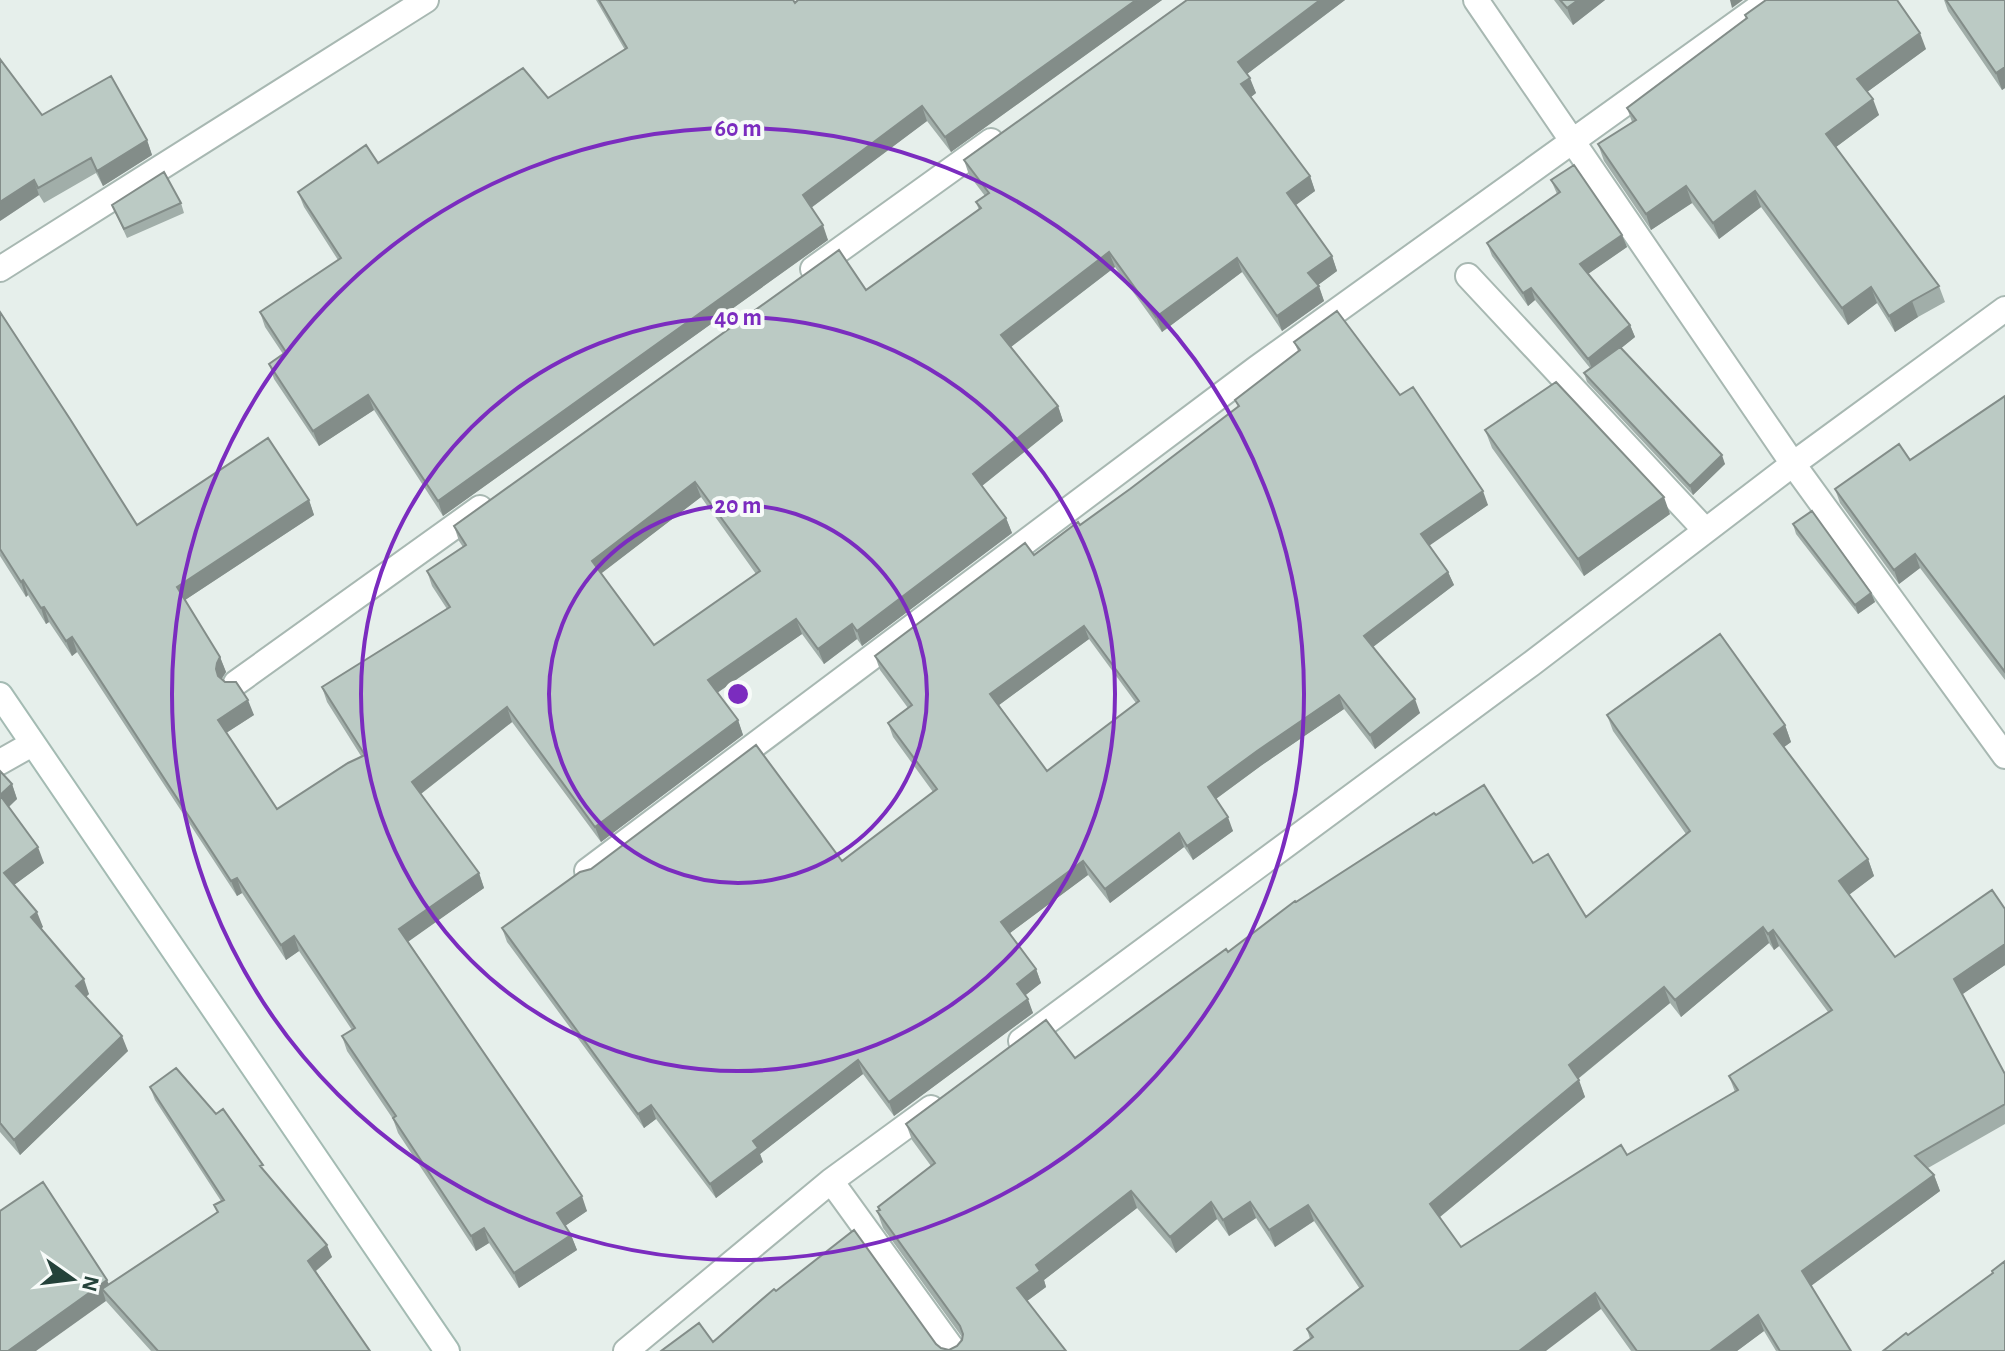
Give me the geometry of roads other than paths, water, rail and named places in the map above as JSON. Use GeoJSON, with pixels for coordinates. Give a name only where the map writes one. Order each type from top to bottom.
{"type":"FeatureCollection","features":[{"type":"Feature","properties":{"kind":"street"},"geometry":{"type":"LineString","coordinates":[[0,269],[426,0]]}},
{"type":"Feature","properties":{"kind":"street"},"geometry":{"type":"LineString","coordinates":[[1476,0],[1793,464],[2005,756]]}},
{"type":"Feature","properties":{"kind":"street"},"geometry":{"type":"LineString","coordinates":[[587,871],[1244,377],[1769,0]]}},
{"type":"Feature","properties":{"kind":"street"},"geometry":{"type":"LineString","coordinates":[[789,286],[1007,129]]}},
{"type":"Feature","properties":{"kind":"street"},"geometry":{"type":"LineString","coordinates":[[1468,276],[1705,530]]}},
{"type":"Feature","properties":{"kind":"street"},"geometry":{"type":"LineString","coordinates":[[997,1059],[2005,309]]}},
{"type":"Feature","properties":{"kind":"street"},"geometry":{"type":"LineString","coordinates":[[236,683],[493,498]]}},
{"type":"Feature","properties":{"kind":"street"},"geometry":{"type":"LineString","coordinates":[[0,695],[447,1351]]}},
{"type":"Feature","properties":{"kind":"street"},"geometry":{"type":"LineString","coordinates":[[0,762],[32,744]]}},
{"type":"Feature","properties":{"kind":"street"},"geometry":{"type":"LineString","coordinates":[[626,1351],[831,1181],[946,1097]]}},
{"type":"Feature","properties":{"kind":"street"},"geometry":{"type":"LineString","coordinates":[[831,1181],[954,1351]]}}]}
